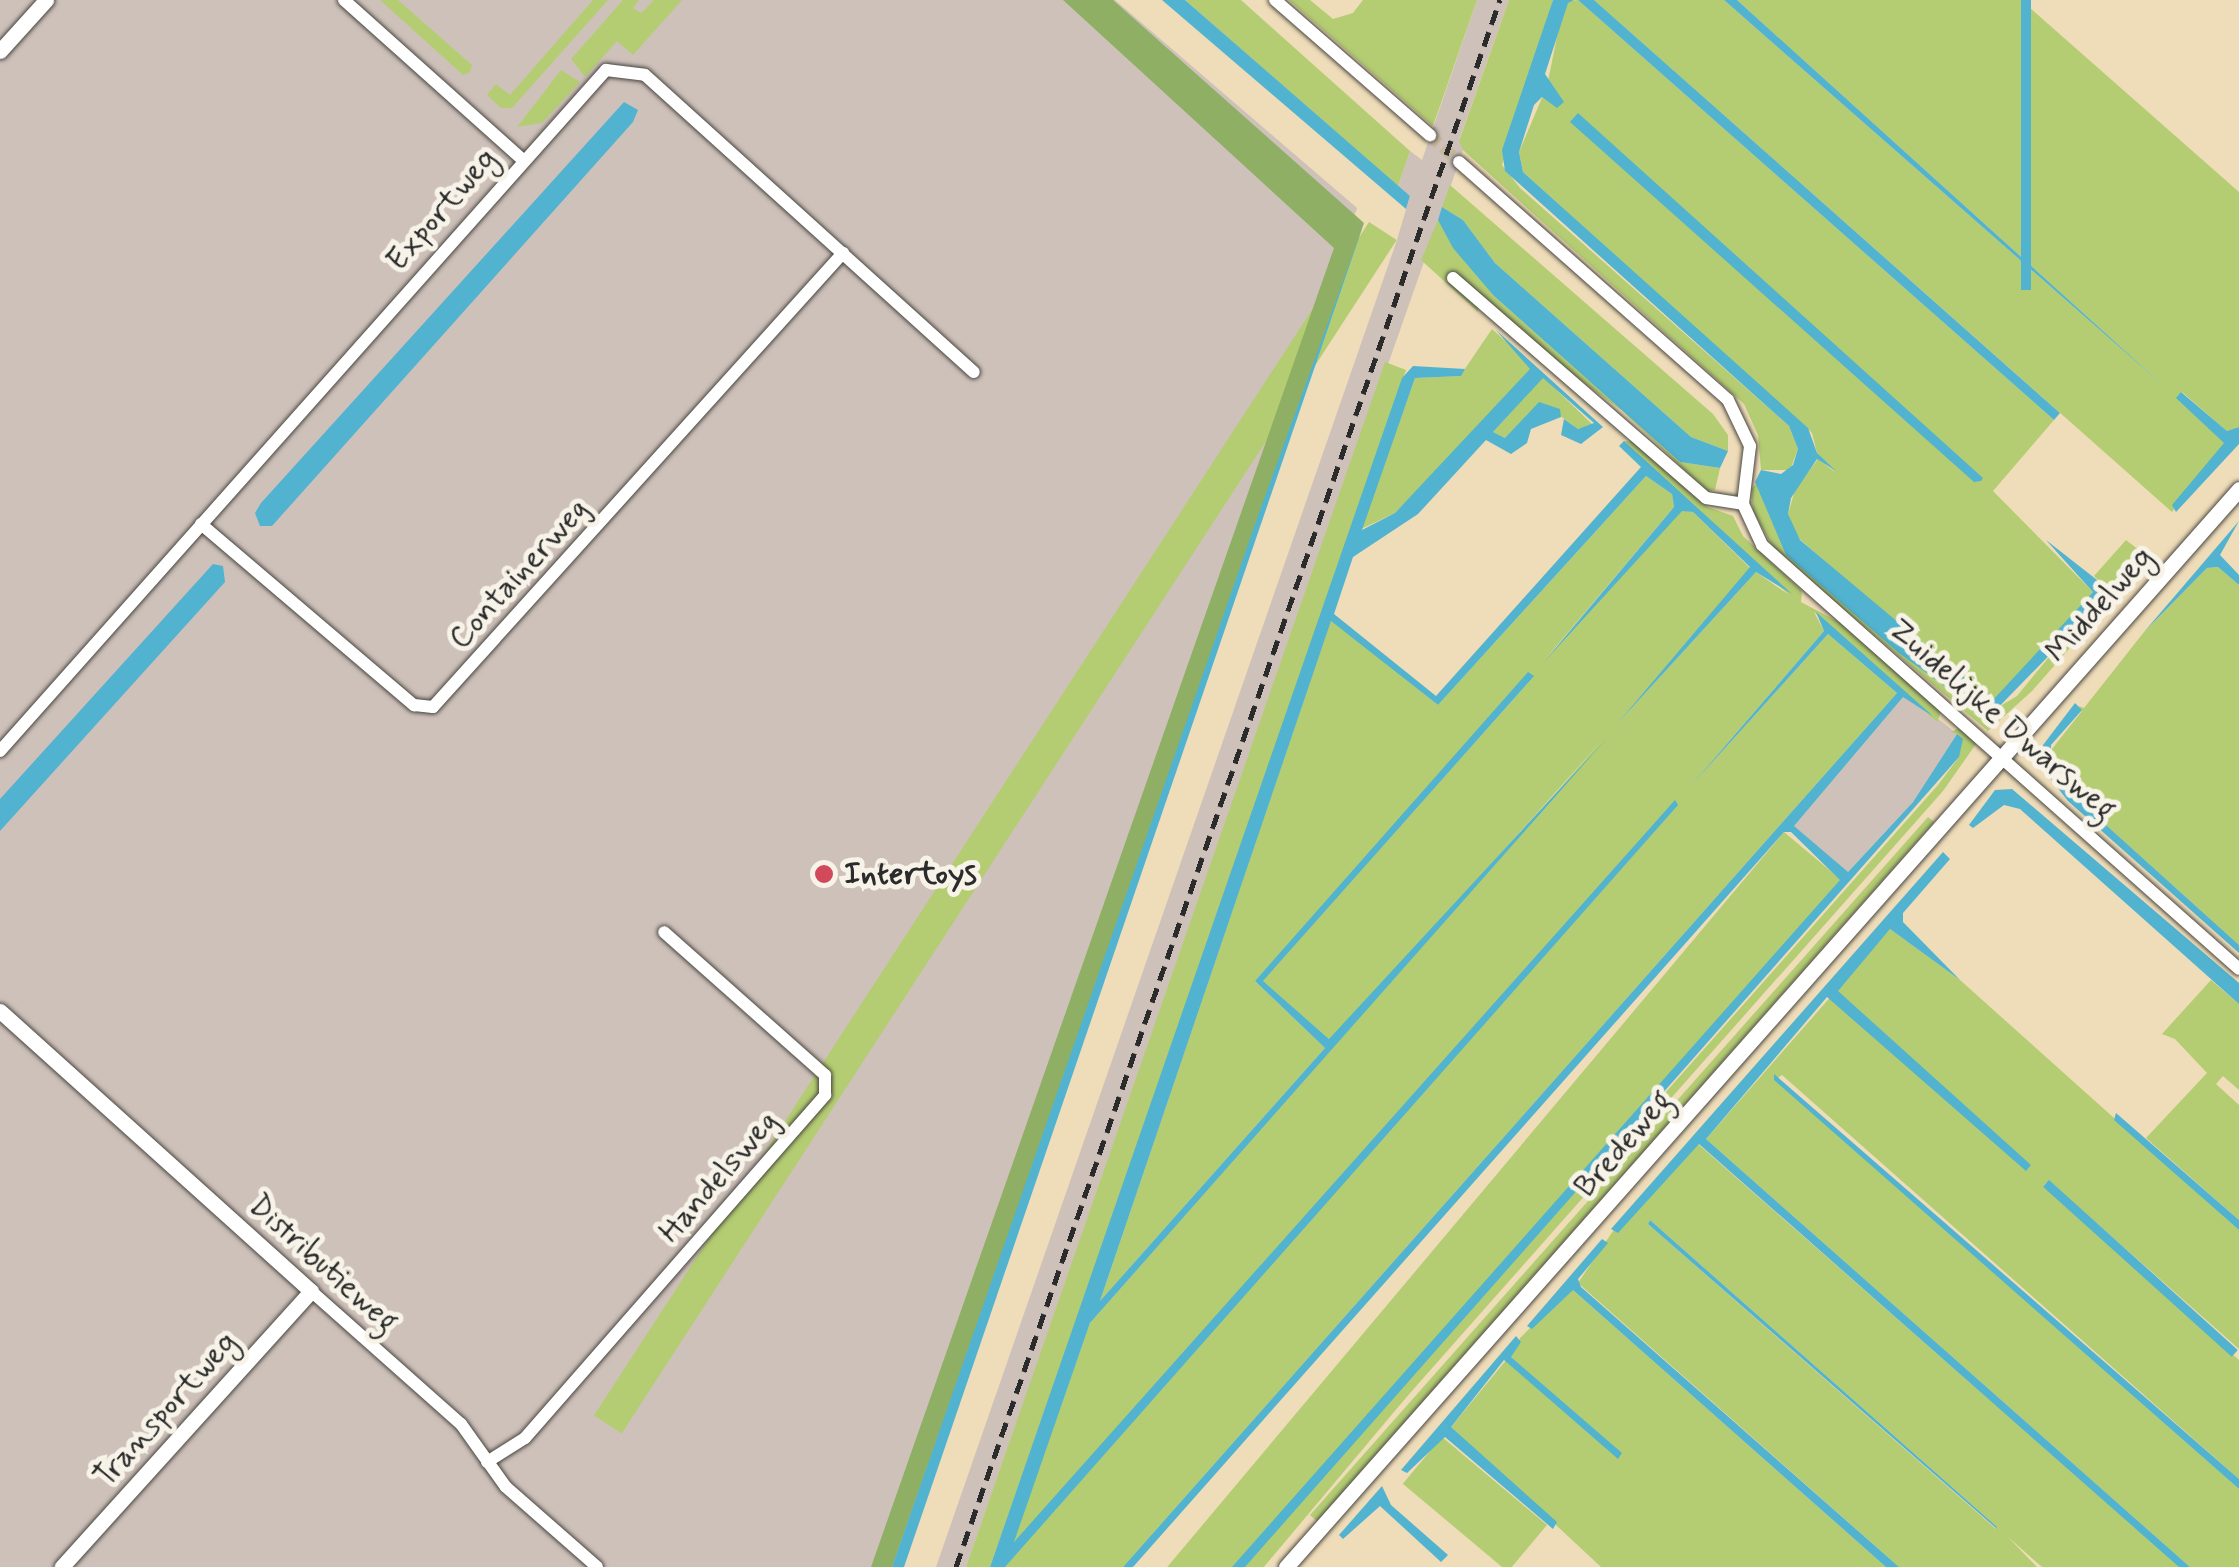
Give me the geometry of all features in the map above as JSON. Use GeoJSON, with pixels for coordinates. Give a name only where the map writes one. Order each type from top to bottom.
{"type":"FeatureCollection","features":[{"type":"Feature","properties":{"kind":"street"},"geometry":{"type":"LineString","coordinates":[[0,51],[46,0]]}},
{"type":"Feature","properties":{"kind":"street"},"geometry":{"type":"LineString","coordinates":[[344,0],[523,160]]}},
{"type":"Feature","properties":{"kind":"street"},"geometry":{"type":"LineString","coordinates":[[1275,0],[1430,136]]}},
{"type":"Feature","properties":{"kind":"street","name":"Exportweg"},"geometry":{"type":"LineString","coordinates":[[0,751],[606,70],[625,68],[645,75],[974,372]]}},
{"type":"Feature","properties":{"kind":"street","name":"Zuidelijke Dwarsweg"},"geometry":{"type":"LineString","coordinates":[[1459,162],[1728,400],[1747,431],[1743,504],[1762,545],[2239,969]]}},
{"type":"Feature","properties":{"kind":"street","name":"Containerweg"},"geometry":{"type":"LineString","coordinates":[[201,524],[414,705],[433,707],[843,253]]}},
{"type":"Feature","properties":{"kind":"street"},"geometry":{"type":"LineString","coordinates":[[1453,278],[1706,498],[1743,504]]}},
{"type":"Feature","properties":{"kind":"street","name":"Middelweg"},"geometry":{"type":"LineString","coordinates":[[2002,756],[2239,489]]}},
{"type":"Feature","properties":{"kind":"street","name":"Bredeweg"},"geometry":{"type":"LineString","coordinates":[[1286,1567],[2002,756]]}},
{"type":"Feature","properties":{"kind":"street","name":"Handelsweg"},"geometry":{"type":"LineString","coordinates":[[487,1462],[525,1438],[826,1095],[825,1075],[664,932]]}},
{"type":"Feature","properties":{"kind":"street","name":"Distributieweg"},"geometry":{"type":"LineString","coordinates":[[0,1012],[461,1424],[506,1487],[597,1567]]}},
{"type":"Feature","properties":{"kind":"street","name":"Transportweg"},"geometry":{"type":"LineString","coordinates":[[62,1567],[311,1291]]}},
{"type":"Feature","properties":{"kind":"shaded area"},"geometry":{"type":"Polygon","coordinates":[[[0,0],[1115,0],[1357,208],[894,1567],[0,1567],[0,0]]]}},
{"type":"Feature","properties":{"kind":"shaded area"},"geometry":{"type":"Polygon","coordinates":[[[1477,0],[1509,0],[1459,140],[1465,144],[1459,162],[966,1567],[936,1567],[1397,240],[1410,196],[1398,186],[1410,151],[1422,160],[1477,0]]]}},
{"type":"Feature","properties":{"kind":"shaded area"},"geometry":{"type":"Polygon","coordinates":[[[1904,691],[1957,734],[1913,802],[1844,876],[1787,824],[1904,691]]]}},
{"type":"Feature","properties":{"kind":"green space"},"geometry":{"type":"Polygon","coordinates":[[[380,0],[398,0],[472,65],[470,72],[463,75],[380,0]]]}},
{"type":"Feature","properties":{"kind":"green space"},"geometry":{"type":"Polygon","coordinates":[[[593,0],[608,0],[512,108],[501,108],[487,95],[496,84],[510,95],[593,0]]]}},
{"type":"Feature","properties":{"kind":"green space"},"geometry":{"type":"Polygon","coordinates":[[[623,0],[639,0],[633,8],[641,13],[654,0],[682,0],[633,55],[617,41],[585,77],[571,59],[623,0]]]}},
{"type":"Feature","properties":{"kind":"green space"},"geometry":{"type":"Polygon","coordinates":[[[1063,0],[1113,0],[1364,223],[892,1567],[871,1567],[1334,248],[1063,0]]]}},
{"type":"Feature","properties":{"kind":"green space"},"geometry":{"type":"Polygon","coordinates":[[[1185,0],[1241,0],[1410,151],[1398,186],[1185,0]]]}},
{"type":"Feature","properties":{"kind":"green space"},"geometry":{"type":"Polygon","coordinates":[[[1289,0],[1310,0],[1333,19],[1353,13],[1363,0],[1477,0],[1433,126],[1289,0]]]}},
{"type":"Feature","properties":{"kind":"green space"},"geometry":{"type":"Polygon","coordinates":[[[1509,0],[1553,0],[1502,165],[1520,188],[1789,426],[1798,449],[1790,470],[1761,470],[1758,435],[1744,404],[1463,150],[1459,141],[1509,0]]]}},
{"type":"Feature","properties":{"kind":"green space"},"geometry":{"type":"Polygon","coordinates":[[[1578,0],[2054,420],[1993,491],[2093,592],[1996,700],[1958,677],[1796,536],[1788,514],[1795,490],[1818,459],[1835,472],[1817,453],[1812,433],[1523,172],[1519,152],[1547,86],[1568,1],[1578,0]]]}},
{"type":"Feature","properties":{"kind":"green space"},"geometry":{"type":"Polygon","coordinates":[[[1594,0],[1724,0],[2166,388],[1737,0],[2021,0],[2239,192],[2239,427],[2227,431],[2182,392],[2177,398],[2225,443],[2172,512],[1594,0]]]}},
{"type":"Feature","properties":{"kind":"green space"},"geometry":{"type":"Polygon","coordinates":[[[561,70],[580,82],[542,123],[517,127],[561,70]]]}},
{"type":"Feature","properties":{"kind":"green space"},"geometry":{"type":"Polygon","coordinates":[[[1450,185],[1713,414],[1728,435],[1728,451],[1691,437],[1495,263],[1463,220],[1442,207],[1450,185]]]}},
{"type":"Feature","properties":{"kind":"green space"},"geometry":{"type":"Polygon","coordinates":[[[1438,220],[1494,296],[1680,462],[1720,468],[1715,490],[1707,491],[1621,410],[1479,306],[1478,312],[1421,260],[1438,220]]]}},
{"type":"Feature","properties":{"kind":"green space"},"geometry":{"type":"Polygon","coordinates":[[[1369,222],[1397,240],[622,1433],[594,1415],[1369,222]]]}},
{"type":"Feature","properties":{"kind":"green space"},"geometry":{"type":"Polygon","coordinates":[[[1492,329],[1536,368],[1395,513],[1361,529],[1415,378],[1460,376],[1492,329]]]}},
{"type":"Feature","properties":{"kind":"green space"},"geometry":{"type":"Polygon","coordinates":[[[1385,362],[1406,370],[1231,879],[990,1567],[966,1567],[1385,362]]]}},
{"type":"Feature","properties":{"kind":"green space"},"geometry":{"type":"Polygon","coordinates":[[[1543,377],[1593,425],[1578,429],[1559,415],[1505,438],[1493,432],[1543,377]]]}},
{"type":"Feature","properties":{"kind":"green space"},"geometry":{"type":"Polygon","coordinates":[[[1624,441],[1634,442],[1708,507],[1733,516],[1743,536],[1802,591],[1801,602],[1846,626],[1941,712],[1937,722],[1814,612],[1824,631],[1689,788],[1828,634],[1897,693],[1123,1567],[1005,1567],[1027,1533],[1013,1542],[1090,1323],[1606,736],[1336,1037],[1329,1039],[1262,981],[1534,676],[1255,981],[1325,1048],[1100,1301],[1331,620],[1438,705],[1646,476],[1672,494],[1674,507],[1543,662],[1682,510],[1693,512],[1750,568],[1616,725],[1756,572],[1789,595],[1624,441]]]}},
{"type":"Feature","properties":{"kind":"green space"},"geometry":{"type":"Polygon","coordinates":[[[1758,482],[1786,555],[1982,717],[2017,696],[2106,587],[2094,576],[2126,540],[2149,558],[2032,691],[1988,731],[1775,551],[1753,511],[1751,489],[1758,482]]]}},
{"type":"Feature","properties":{"kind":"green space"},"geometry":{"type":"Polygon","coordinates":[[[2218,567],[2239,585],[2239,945],[2075,797],[2048,754],[2082,711],[2078,706],[2084,708],[2144,632],[2207,568],[2218,567]]]}},
{"type":"Feature","properties":{"kind":"green space"},"geometry":{"type":"Polygon","coordinates":[[[1959,728],[1976,744],[1943,791],[1256,1567],[1245,1567],[1938,785],[1959,757],[1957,734],[1951,732],[1959,728]]]}},
{"type":"Feature","properties":{"kind":"green space"},"geometry":{"type":"Polygon","coordinates":[[[1928,817],[1934,822],[1317,1521],[1310,1515],[1928,817]]]}},
{"type":"Feature","properties":{"kind":"green space"},"geometry":{"type":"Polygon","coordinates":[[[1784,832],[1841,880],[1264,1567],[1167,1567],[1784,832]]]}},
{"type":"Feature","properties":{"kind":"green space"},"geometry":{"type":"Polygon","coordinates":[[[1890,929],[1960,980],[2239,1230],[2239,1349],[2049,1181],[2043,1186],[2239,1360],[2239,1479],[1782,1075],[1775,1080],[2239,1489],[2239,1567],[2190,1567],[1706,1139],[1890,929]]]}},
{"type":"Feature","properties":{"kind":"green space"},"geometry":{"type":"Polygon","coordinates":[[[2211,980],[2239,1004],[2239,1090],[2223,1076],[2216,1084],[2239,1105],[2239,1220],[2146,1138],[2207,1073],[2175,1039],[2162,1034],[2211,980]]]}},
{"type":"Feature","properties":{"kind":"green space"},"geometry":{"type":"Polygon","coordinates":[[[1698,1144],[2180,1567],[2042,1567],[2008,1537],[2037,1567],[1899,1567],[1578,1283],[1613,1231],[1698,1144]],[[1650,1220],[1648,1224],[1996,1526],[1650,1220]]]}},
{"type":"Feature","properties":{"kind":"green space"},"geometry":{"type":"Polygon","coordinates":[[[1568,1290],[1573,1290],[1886,1567],[1601,1567],[1451,1427],[1507,1359],[1621,1457],[1511,1357],[1520,1338],[1568,1290]]]}},
{"type":"Feature","properties":{"kind":"green space"},"geometry":{"type":"Polygon","coordinates":[[[1442,1437],[1547,1525],[1512,1567],[1502,1567],[1403,1484],[1442,1437]]]}},
{"type":"Feature","properties":{"kind":"water"},"geometry":{"type":"Polygon","coordinates":[[[1162,0],[1185,0],[1410,196],[1406,209],[1162,0]]]}},
{"type":"Feature","properties":{"kind":"water"},"geometry":{"type":"Polygon","coordinates":[[[1553,0],[1574,0],[1568,3],[1545,74],[1564,102],[1557,108],[1542,97],[1534,105],[1519,152],[1523,172],[1808,428],[1817,453],[1836,471],[1817,459],[1791,498],[1788,514],[1800,540],[1992,701],[2093,592],[2046,540],[2106,587],[2106,597],[1988,718],[1899,653],[1786,555],[1755,482],[1761,470],[1781,474],[1793,465],[1798,449],[1789,426],[1505,171],[1502,150],[1553,0]]]}},
{"type":"Feature","properties":{"kind":"water"},"geometry":{"type":"Polygon","coordinates":[[[1578,0],[1594,0],[2060,413],[2054,420],[1578,0]]]}},
{"type":"Feature","properties":{"kind":"water"},"geometry":{"type":"Polygon","coordinates":[[[1724,0],[1737,0],[2166,388],[1724,0]]]}},
{"type":"Feature","properties":{"kind":"water"},"geometry":{"type":"Polygon","coordinates":[[[2021,0],[2031,0],[2031,290],[2021,290],[2021,0]]]}},
{"type":"Feature","properties":{"kind":"water"},"geometry":{"type":"Polygon","coordinates":[[[624,102],[638,110],[633,122],[272,526],[260,526],[255,513],[261,503],[624,102]]]}},
{"type":"Feature","properties":{"kind":"water"},"geometry":{"type":"Polygon","coordinates":[[[1578,113],[1983,478],[1981,481],[1974,482],[1570,122],[1578,113]]]}},
{"type":"Feature","properties":{"kind":"water"},"geometry":{"type":"Polygon","coordinates":[[[1442,207],[1463,220],[1495,263],[1691,437],[1728,451],[1720,468],[1680,462],[1494,296],[1453,248],[1438,220],[1442,207]]]}},
{"type":"Feature","properties":{"kind":"water"},"geometry":{"type":"Polygon","coordinates":[[[1364,223],[904,1567],[892,1567],[1260,510],[1364,223]]]}},
{"type":"Feature","properties":{"kind":"water"},"geometry":{"type":"Polygon","coordinates":[[[1496,330],[1603,427],[1581,444],[1561,435],[1564,419],[1578,429],[1594,423],[1543,378],[1493,432],[1505,438],[1539,402],[1560,409],[1561,417],[1531,429],[1527,443],[1511,454],[1486,440],[1418,514],[1353,557],[1334,614],[1436,696],[1641,467],[1619,446],[1624,441],[1792,594],[1756,572],[1616,725],[1750,567],[1693,512],[1682,511],[1543,663],[1674,507],[1672,494],[1646,476],[1438,705],[1331,621],[1100,1301],[1325,1048],[1255,981],[1528,672],[1534,676],[1263,981],[1329,1039],[1607,738],[1090,1323],[1014,1542],[1675,800],[1678,805],[1005,1567],[990,1567],[1402,378],[1413,366],[1465,369],[1461,376],[1415,378],[1362,530],[1395,513],[1530,369],[1496,330]]]}},
{"type":"Feature","properties":{"kind":"water"},"geometry":{"type":"Polygon","coordinates":[[[2181,392],[2227,431],[2239,427],[2239,444],[2176,512],[2172,505],[2224,443],[2176,398],[2181,392]]]}},
{"type":"Feature","properties":{"kind":"water"},"geometry":{"type":"Polygon","coordinates":[[[2239,521],[2220,555],[2239,575],[2239,585],[2218,567],[2207,568],[2144,632],[2239,521]]]}},
{"type":"Feature","properties":{"kind":"water"},"geometry":{"type":"Polygon","coordinates":[[[213,564],[223,566],[225,582],[0,831],[0,799],[213,564]]]}},
{"type":"Feature","properties":{"kind":"water"},"geometry":{"type":"Polygon","coordinates":[[[1816,612],[1934,717],[1903,697],[1794,826],[1848,872],[1913,802],[1957,734],[1963,739],[1959,757],[1245,1567],[1232,1567],[1840,880],[1791,832],[1784,832],[1133,1567],[1123,1567],[1897,693],[1828,634],[1689,788],[1824,631],[1816,612]]]}},
{"type":"Feature","properties":{"kind":"water"},"geometry":{"type":"Polygon","coordinates":[[[2075,703],[2082,710],[2051,745],[2050,763],[2075,797],[2239,945],[2239,953],[2068,801],[2042,768],[2040,749],[2075,703]]]}},
{"type":"Feature","properties":{"kind":"water"},"geometry":{"type":"Polygon","coordinates":[[[2012,789],[2239,983],[2239,1004],[2020,809],[2004,805],[1973,828],[1969,825],[1995,790],[2012,789]]]}},
{"type":"Feature","properties":{"kind":"water"},"geometry":{"type":"Polygon","coordinates":[[[1943,852],[1950,859],[1903,913],[1903,922],[1960,980],[1890,929],[1838,991],[2031,1165],[2026,1171],[1827,997],[1706,1139],[2190,1567],[2179,1567],[1699,1144],[1618,1233],[1611,1229],[1943,852]]]}},
{"type":"Feature","properties":{"kind":"water"},"geometry":{"type":"Polygon","coordinates":[[[1774,1074],[2239,1479],[2239,1489],[1774,1080],[1774,1074]]]}},
{"type":"Feature","properties":{"kind":"water"},"geometry":{"type":"Polygon","coordinates":[[[2116,1113],[2239,1220],[2239,1230],[2114,1120],[2116,1113]]]}},
{"type":"Feature","properties":{"kind":"water"},"geometry":{"type":"Polygon","coordinates":[[[2049,1180],[2238,1350],[2232,1357],[2043,1187],[2049,1180]]]}},
{"type":"Feature","properties":{"kind":"water"},"geometry":{"type":"Polygon","coordinates":[[[1650,1220],[1996,1526],[1997,1529],[1648,1224],[1650,1220]]]}},
{"type":"Feature","properties":{"kind":"water"},"geometry":{"type":"Polygon","coordinates":[[[1602,1239],[1608,1243],[1578,1279],[1581,1287],[1899,1567],[1886,1567],[1573,1290],[1532,1329],[1527,1326],[1602,1239]]]}},
{"type":"Feature","properties":{"kind":"water"},"geometry":{"type":"Polygon","coordinates":[[[1516,1336],[1521,1342],[1511,1357],[1622,1453],[1618,1459],[1504,1360],[1451,1427],[1557,1522],[1553,1529],[1445,1437],[1407,1473],[1401,1470],[1516,1336]]]}},
{"type":"Feature","properties":{"kind":"water"},"geometry":{"type":"Polygon","coordinates":[[[1382,1486],[1391,1505],[1448,1555],[1441,1562],[1380,1506],[1343,1539],[1339,1535],[1382,1486]]]}},
{"type":"Feature","properties":{"kind":"tunnel"},"geometry":{"type":"LineString","coordinates":[[1430,135],[1459,162]]}},
{"type":"Feature","properties":{"kind":"railway"},"geometry":{"type":"LineString","coordinates":[[956,1567],[1500,0]]}},
{"type":"Feature","properties":{"kind":"place","name":"Intertoys"},"geometry":{"type":"Point","coordinates":[824,874]}}]}
